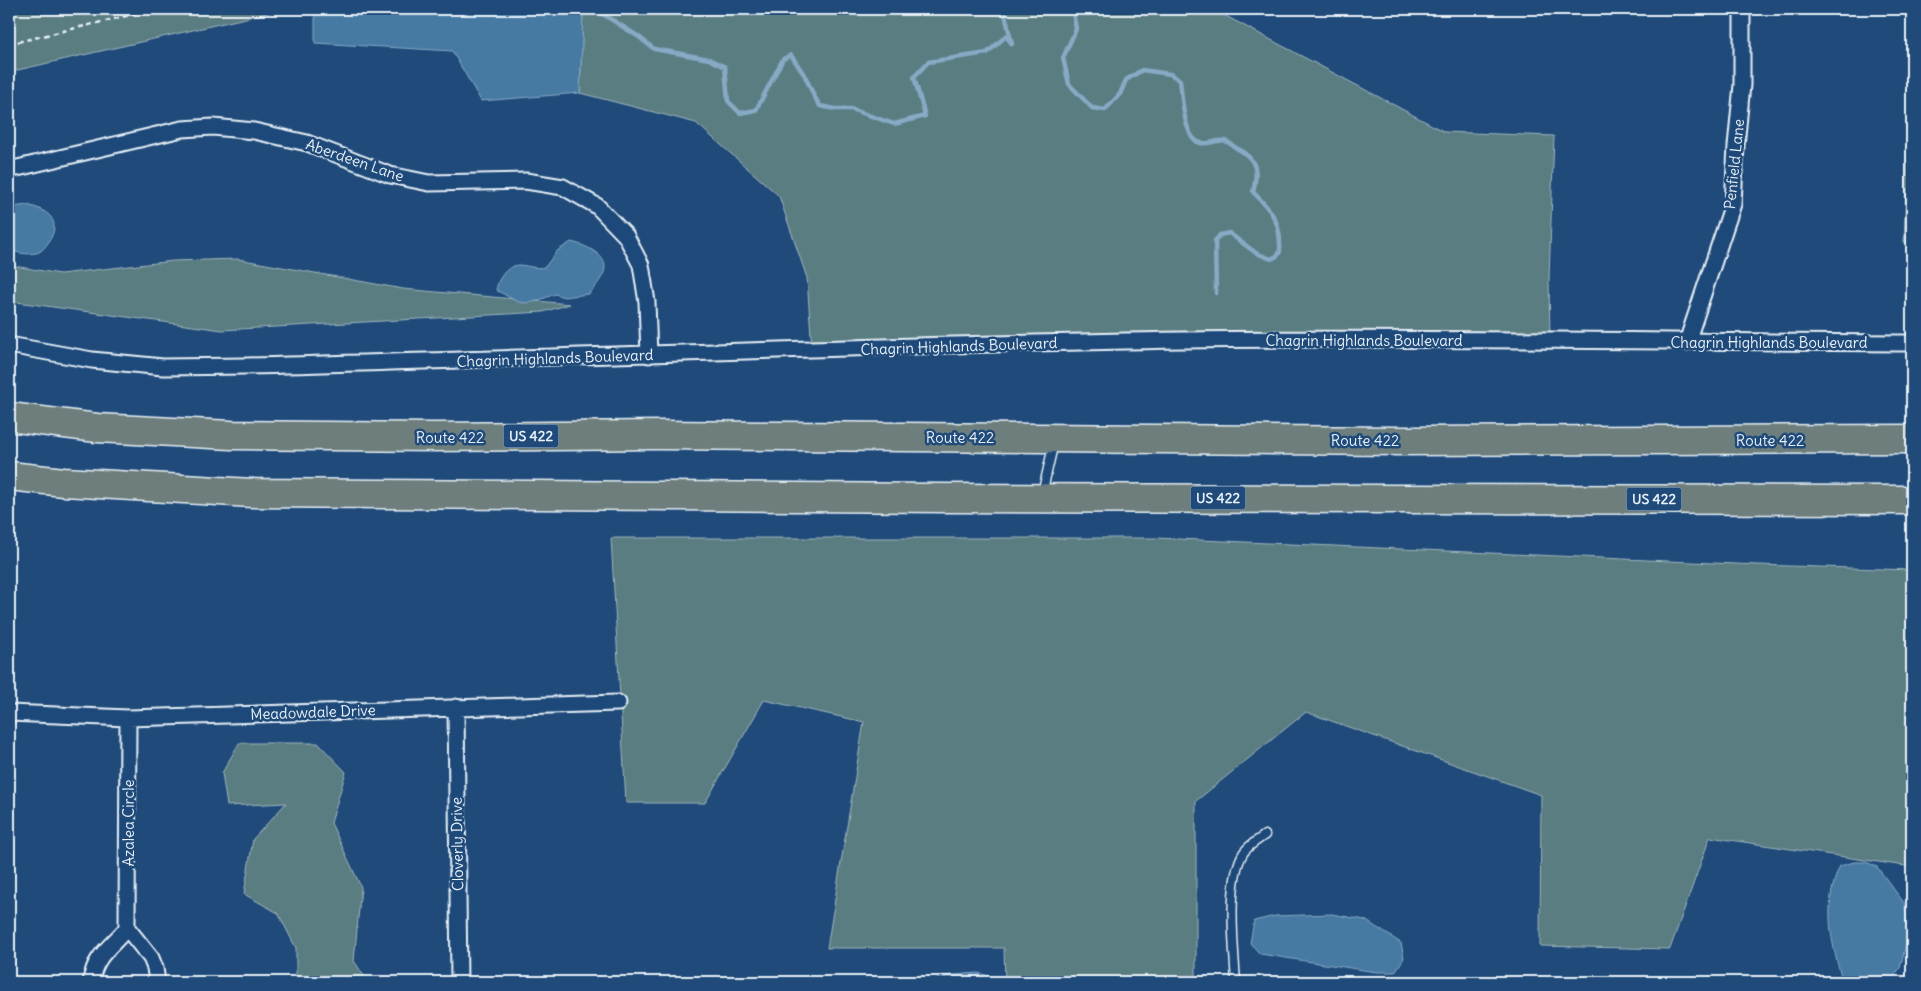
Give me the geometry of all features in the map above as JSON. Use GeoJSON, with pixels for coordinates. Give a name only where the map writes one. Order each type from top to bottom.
{"type":"FeatureCollection","features":[{"type":"Feature","properties":{"kind":"highway","name":"Route 422"},"geometry":{"type":"LineString","coordinates":[[9,417],[97,428],[231,435],[434,437],[668,435],[1402,441],[1912,439]]}},
{"type":"Feature","properties":{"kind":"highway","name":"US 422"},"geometry":{"type":"LineString","coordinates":[[9,476],[64,482],[252,493],[934,498],[1912,500]]}},
{"type":"Feature","properties":{"kind":"street","name":"Penfield Lane"},"geometry":{"type":"LineString","coordinates":[[1688,342],[1733,204],[1742,85],[1742,9]]}},
{"type":"Feature","properties":{"kind":"street","name":"Aberdeen Lane"},"geometry":{"type":"LineString","coordinates":[[9,170],[182,129],[213,127],[254,131],[307,143],[390,175],[429,183],[526,181],[563,187],[597,206],[626,236],[641,265],[647,302],[650,355]]}},
{"type":"Feature","properties":{"kind":"street","name":"Chagrin Highlands Boulevard"},"geometry":{"type":"LineString","coordinates":[[9,344],[92,360],[163,367],[1186,340],[1430,339],[1912,343]]}},
{"type":"Feature","properties":{"kind":"street","name":"Meadowdale Drive"},"geometry":{"type":"LineString","coordinates":[[9,712],[128,718],[618,702]]}},
{"type":"Feature","properties":{"kind":"street","name":"Cloverly Drive"},"geometry":{"type":"LineString","coordinates":[[456,707],[459,982]]}},
{"type":"Feature","properties":{"kind":"street","name":"Azalea Circle"},"geometry":{"type":"LineString","coordinates":[[127,928],[128,718]]}},
{"type":"Feature","properties":{"kind":"street"},"geometry":{"type":"LineString","coordinates":[[91,982],[92,971],[98,958],[127,928],[152,958],[157,982]]}},
{"type":"Feature","properties":{"kind":"lane"},"geometry":{"type":"LineString","coordinates":[[1042,497],[1055,438]]}},
{"type":"Feature","properties":{"kind":"lane"},"geometry":{"type":"LineString","coordinates":[[1236,982],[1232,922],[1237,870],[1245,850],[1265,835]]}},
{"type":"Feature","properties":{"kind":"path"},"geometry":{"type":"LineString","coordinates":[[9,44],[156,9]]}},
{"type":"Feature","properties":{"kind":"green space"},"geometry":{"type":"Polygon","coordinates":[[[9,9],[285,9],[9,72],[9,9]]]}},
{"type":"Feature","properties":{"kind":"green space"},"geometry":{"type":"Polygon","coordinates":[[[583,9],[1221,9],[1224,15],[1445,132],[1554,136],[1549,278],[1550,340],[812,350],[807,278],[779,196],[696,123],[580,93],[583,9]]]}},
{"type":"Feature","properties":{"kind":"green space"},"geometry":{"type":"Polygon","coordinates":[[[1912,39],[1912,243],[1904,242],[1912,39]]]}},
{"type":"Feature","properties":{"kind":"green space"},"geometry":{"type":"Polygon","coordinates":[[[238,259],[403,289],[570,304],[543,312],[222,330],[9,301],[9,265],[60,274],[173,261],[238,259]]]}},
{"type":"Feature","properties":{"kind":"green space"},"geometry":{"type":"Polygon","coordinates":[[[611,538],[1156,538],[1758,565],[1912,570],[1912,867],[1710,837],[1670,949],[1540,946],[1541,795],[1306,712],[1196,801],[1196,982],[1005,982],[1004,948],[827,948],[864,722],[764,700],[705,803],[626,803],[611,538]]]}},
{"type":"Feature","properties":{"kind":"green space"},"geometry":{"type":"Polygon","coordinates":[[[239,743],[318,743],[346,772],[331,823],[361,887],[354,961],[368,982],[296,982],[296,948],[278,913],[244,894],[253,839],[286,803],[227,806],[222,773],[239,743]]]}},
{"type":"Feature","properties":{"kind":"water"},"geometry":{"type":"Polygon","coordinates":[[[315,9],[583,9],[580,93],[481,101],[452,51],[315,43],[315,9]]]}},
{"type":"Feature","properties":{"kind":"water"},"geometry":{"type":"Polygon","coordinates":[[[27,205],[47,213],[51,217],[54,228],[48,243],[42,250],[33,254],[9,250],[9,209],[27,205]]]}},
{"type":"Feature","properties":{"kind":"water"},"geometry":{"type":"Polygon","coordinates":[[[571,242],[597,253],[604,262],[603,274],[589,294],[564,297],[555,294],[527,303],[518,302],[496,290],[501,277],[511,267],[520,265],[536,268],[545,267],[557,251],[571,242]]]}},
{"type":"Feature","properties":{"kind":"water"},"geometry":{"type":"Polygon","coordinates":[[[1854,862],[1866,862],[1877,867],[1905,904],[1908,937],[1900,968],[1890,982],[1843,982],[1832,939],[1830,924],[1831,895],[1834,880],[1840,866],[1854,862]]]}},
{"type":"Feature","properties":{"kind":"water"},"geometry":{"type":"Polygon","coordinates":[[[1332,914],[1365,920],[1401,943],[1404,958],[1395,972],[1376,972],[1260,954],[1250,943],[1254,921],[1275,916],[1332,914]]]}},
{"type":"Feature","properties":{"kind":"water"},"geometry":{"type":"Polygon","coordinates":[[[978,973],[993,977],[996,982],[935,982],[940,976],[978,973]]]}},
{"type":"Feature","properties":{"kind":"waterway"},"geometry":{"type":"LineString","coordinates":[[595,9],[639,37],[654,49],[709,59],[725,67],[728,101],[740,113],[756,110],[783,59],[791,55],[805,76],[820,106],[835,109],[851,109],[894,124],[925,116],[914,77],[928,62],[987,53],[1006,36],[1012,44],[1004,10],[1009,9]]}},
{"type":"Feature","properties":{"kind":"waterway"},"geometry":{"type":"LineString","coordinates":[[1071,9],[1076,29],[1063,58],[1069,84],[1092,108],[1105,110],[1120,94],[1126,80],[1142,70],[1170,74],[1180,80],[1186,120],[1191,135],[1195,140],[1202,143],[1227,142],[1245,153],[1253,162],[1256,173],[1253,192],[1269,209],[1276,221],[1280,252],[1271,259],[1256,253],[1229,233],[1220,235],[1215,241],[1216,293]]}}]}
